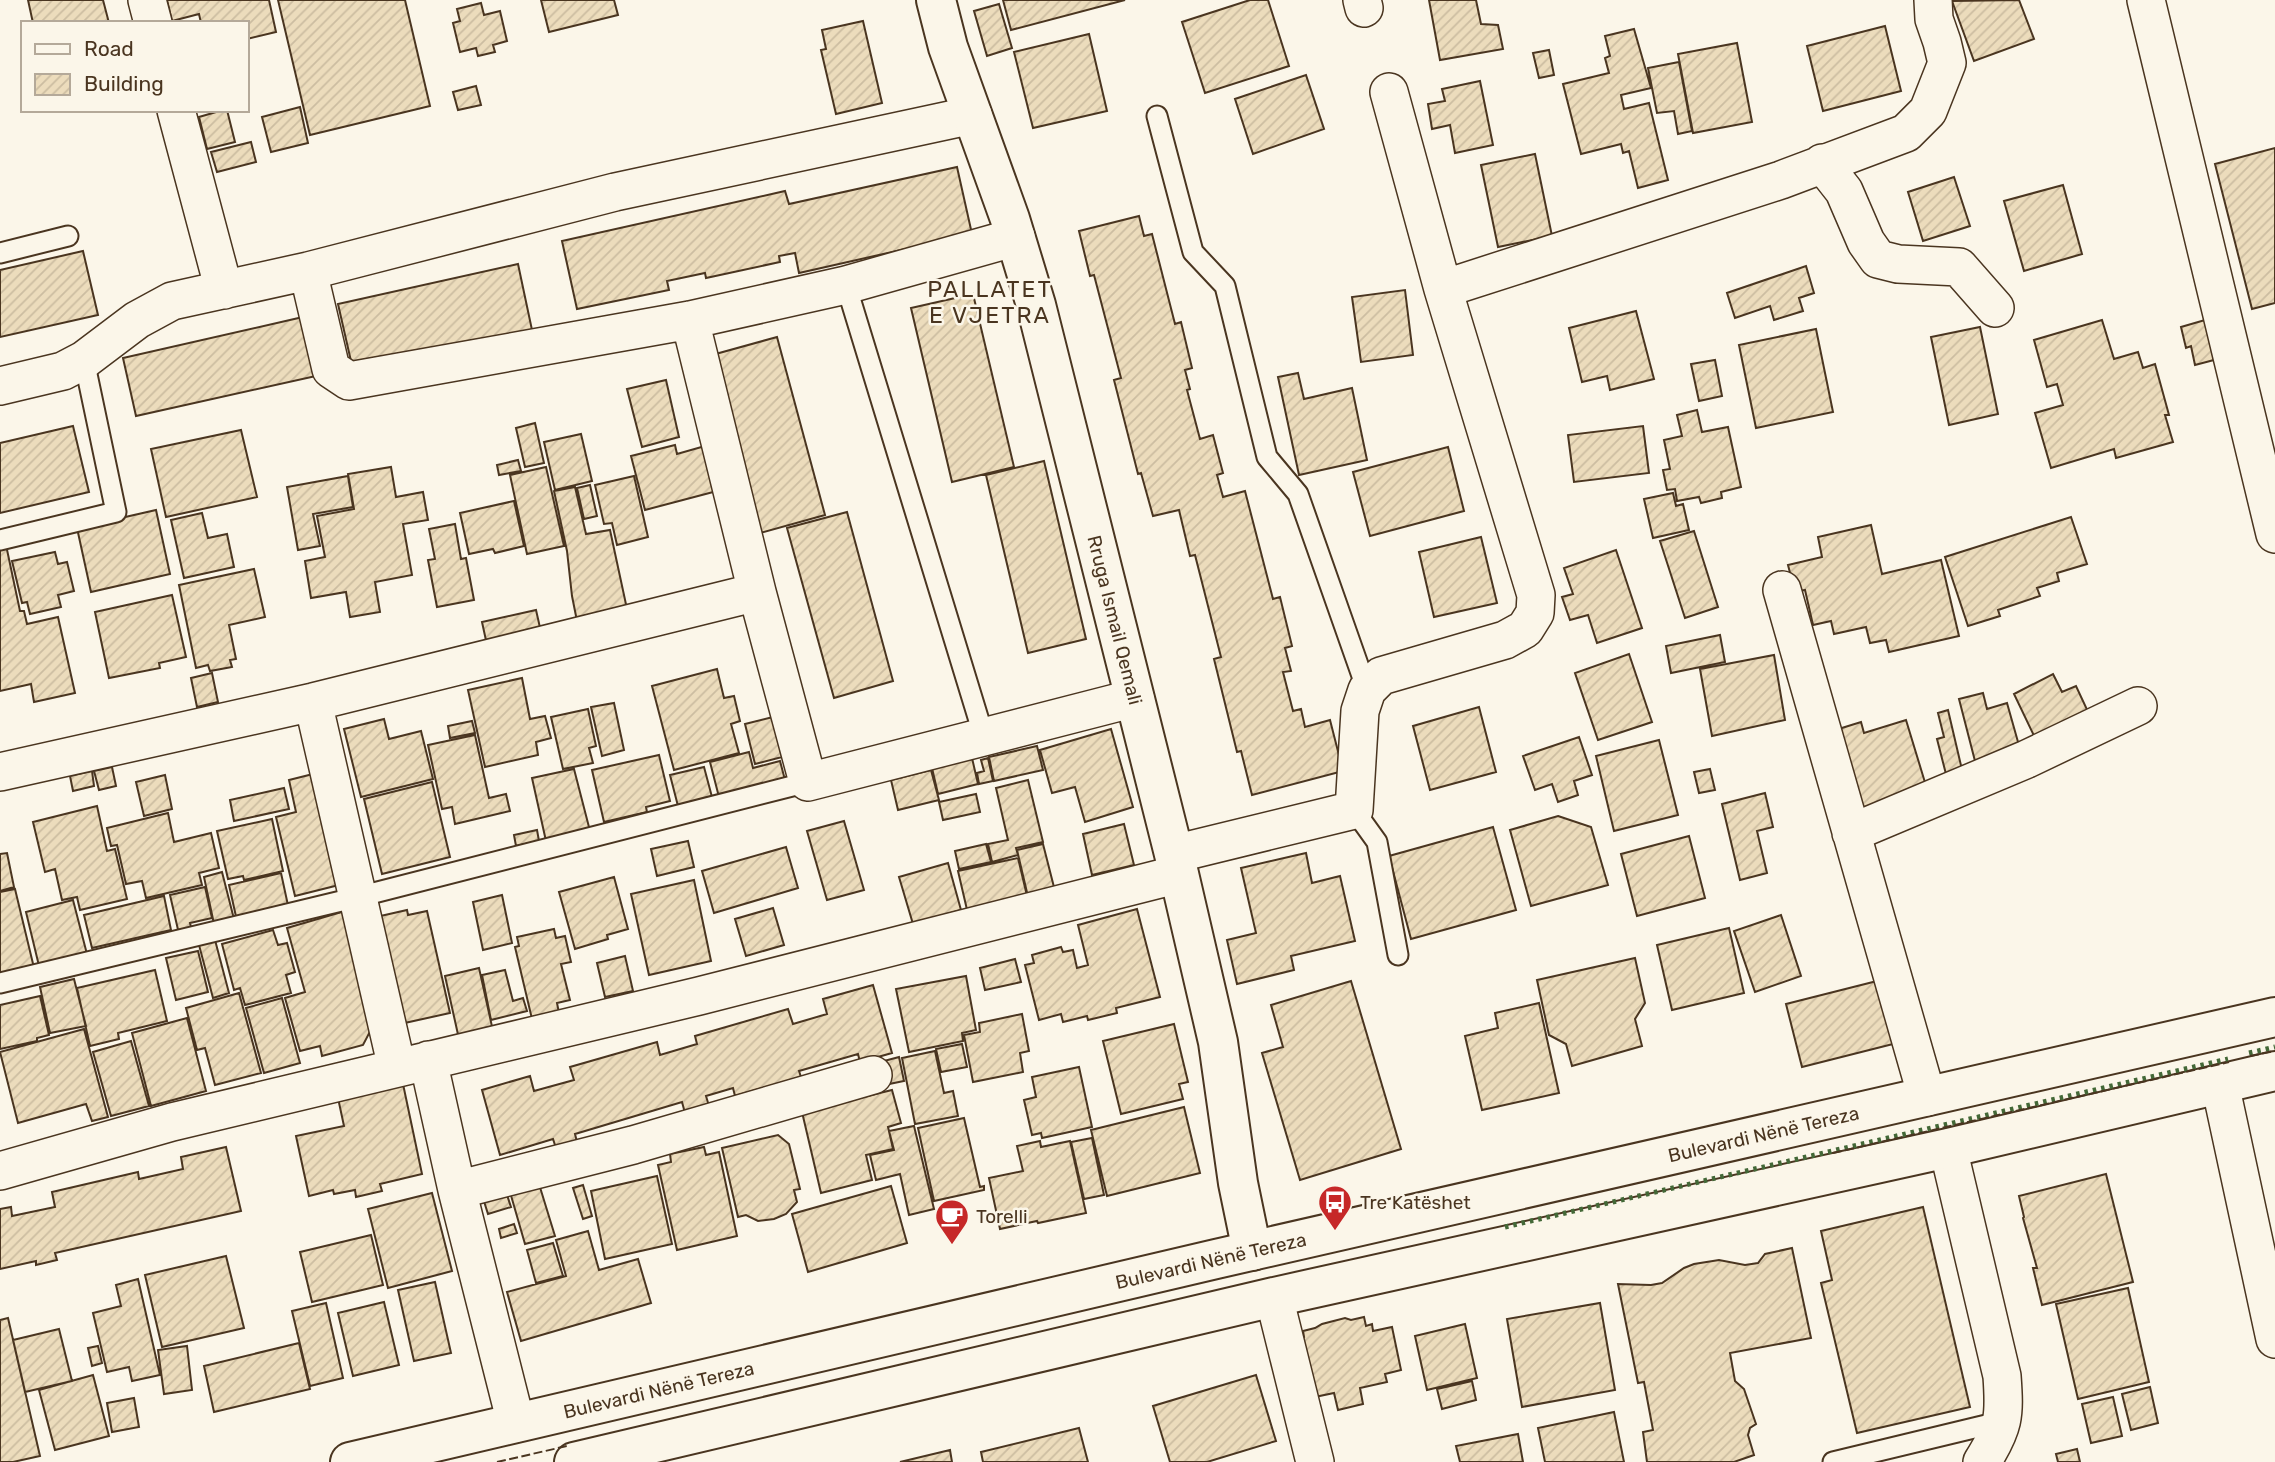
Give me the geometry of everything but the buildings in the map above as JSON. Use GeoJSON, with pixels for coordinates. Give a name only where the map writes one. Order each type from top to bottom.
{"type":"FeatureCollection","features":[{"type":"Feature","properties":{"kind":"main road","name":"Rruga Ismail Qemali"},"geometry":{"type":"LineString","coordinates":[[936,0],[948,47],[1016,237],[1135,698],[1218,1042],[1238,1183],[1252,1251]]}},
{"type":"Feature","properties":{"kind":"main road","name":"Bulevardi Nënë Tereza"},"geometry":{"type":"LineString","coordinates":[[350,1462],[1252,1251],[2275,1017]]}},
{"type":"Feature","properties":{"kind":"main road"},"geometry":{"type":"LineString","coordinates":[[574,1462],[1274,1297],[1948,1148],[2275,1071]]}},
{"type":"Feature","properties":{"kind":"street"},"geometry":{"type":"LineString","coordinates":[[147,0],[152,21]]}},
{"type":"Feature","properties":{"kind":"street"},"geometry":{"type":"LineString","coordinates":[[1443,289],[1781,180],[1906,133],[1928,111],[1947,63],[1934,19],[1933,0]]}},
{"type":"Feature","properties":{"kind":"street"},"geometry":{"type":"LineString","coordinates":[[2147,0],[2275,534]]}},
{"type":"Feature","properties":{"kind":"street"},"geometry":{"type":"LineString","coordinates":[[0,1171],[172,1122],[699,996],[1176,864],[1354,810],[1360,711],[1367,690],[1381,676],[1505,640],[1525,629],[1535,612],[1535,596],[1443,289],[1389,92]]}},
{"type":"Feature","properties":{"kind":"street"},"geometry":{"type":"LineString","coordinates":[[177,112],[224,290]]}},
{"type":"Feature","properties":{"kind":"street"},"geometry":{"type":"LineString","coordinates":[[0,386],[64,371],[84,360],[137,320],[172,301],[308,271],[615,192],[973,115]]}},
{"type":"Feature","properties":{"kind":"street"},"geometry":{"type":"LineString","coordinates":[[1822,163],[1844,191],[1866,242],[1878,258],[1898,264],[1959,267],[1995,309]]}},
{"type":"Feature","properties":{"kind":"street"},"geometry":{"type":"LineString","coordinates":[[308,271],[331,369],[349,381],[690,320],[846,285],[1016,237]]}},
{"type":"Feature","properties":{"kind":"street"},"geometry":{"type":"LineString","coordinates":[[690,320],[757,592],[808,782],[1135,698]]}},
{"type":"Feature","properties":{"kind":"street"},"geometry":{"type":"LineString","coordinates":[[1782,590],[1927,1097]]}},
{"type":"Feature","properties":{"kind":"street"},"geometry":{"type":"LineString","coordinates":[[0,772],[313,702],[757,592]]}},
{"type":"Feature","properties":{"kind":"street"},"geometry":{"type":"LineString","coordinates":[[313,702],[358,897],[457,1190],[516,1423]]}},
{"type":"Feature","properties":{"kind":"street"},"geometry":{"type":"LineString","coordinates":[[1852,833],[2027,759],[2138,706]]}},
{"type":"Feature","properties":{"kind":"street"},"geometry":{"type":"LineString","coordinates":[[457,1190],[633,1145],[873,1075]]}},
{"type":"Feature","properties":{"kind":"street"},"geometry":{"type":"LineString","coordinates":[[2220,1084],[2275,1339]]}},
{"type":"Feature","properties":{"kind":"street"},"geometry":{"type":"LineString","coordinates":[[1948,1148],[2002,1376],[2003,1421],[1998,1437],[1982,1462]]}},
{"type":"Feature","properties":{"kind":"street"},"geometry":{"type":"LineString","coordinates":[[1274,1297],[1315,1462]]}},
{"type":"Feature","properties":{"kind":"lane"},"geometry":{"type":"LineString","coordinates":[[1157,116],[1193,252],[1225,286],[1267,457],[1298,494],[1367,690]]}},
{"type":"Feature","properties":{"kind":"lane"},"geometry":{"type":"LineString","coordinates":[[0,253],[68,236]]}},
{"type":"Feature","properties":{"kind":"lane"},"geometry":{"type":"LineString","coordinates":[[846,285],[984,737]]}},
{"type":"Feature","properties":{"kind":"lane"},"geometry":{"type":"LineString","coordinates":[[0,540],[116,512],[84,360]]}},
{"type":"Feature","properties":{"kind":"lane"},"geometry":{"type":"LineString","coordinates":[[0,983],[358,897],[808,782]]}},
{"type":"Feature","properties":{"kind":"lane"},"geometry":{"type":"LineString","coordinates":[[1354,810],[1377,842],[1398,955]]}},
{"type":"Feature","properties":{"kind":"lane"},"geometry":{"type":"LineString","coordinates":[[1833,1462],[2003,1421]]}},
{"type":"Feature","properties":{"kind":"hedge"},"geometry":{"type":"LineString","coordinates":[[2249,1053],[2275,1047]]}},
{"type":"Feature","properties":{"kind":"hedge"},"geometry":{"type":"LineString","coordinates":[[1505,1227],[2228,1059]]}},
{"type":"Feature","properties":{"kind":"fence"},"geometry":{"type":"LineString","coordinates":[[2250,1056],[2275,1051]]}},
{"type":"Feature","properties":{"kind":"fence"},"geometry":{"type":"LineString","coordinates":[[1833,1153],[2229,1062]]}},
{"type":"Feature","properties":{"kind":"fence"},"geometry":{"type":"LineString","coordinates":[[497,1462],[567,1446]]}},
{"type":"Feature","properties":{"kind":"place","name":"Tre Katëshet"},"geometry":{"type":"Point","coordinates":[1335,1232]}},
{"type":"Feature","properties":{"kind":"place","name":"Torelli"},"geometry":{"type":"Point","coordinates":[952,1246]}},
{"type":"Feature","properties":{"kind":"district","name":"PALLATET E VJETRA"},"geometry":{"type":"Point","coordinates":[990,302]}}]}
